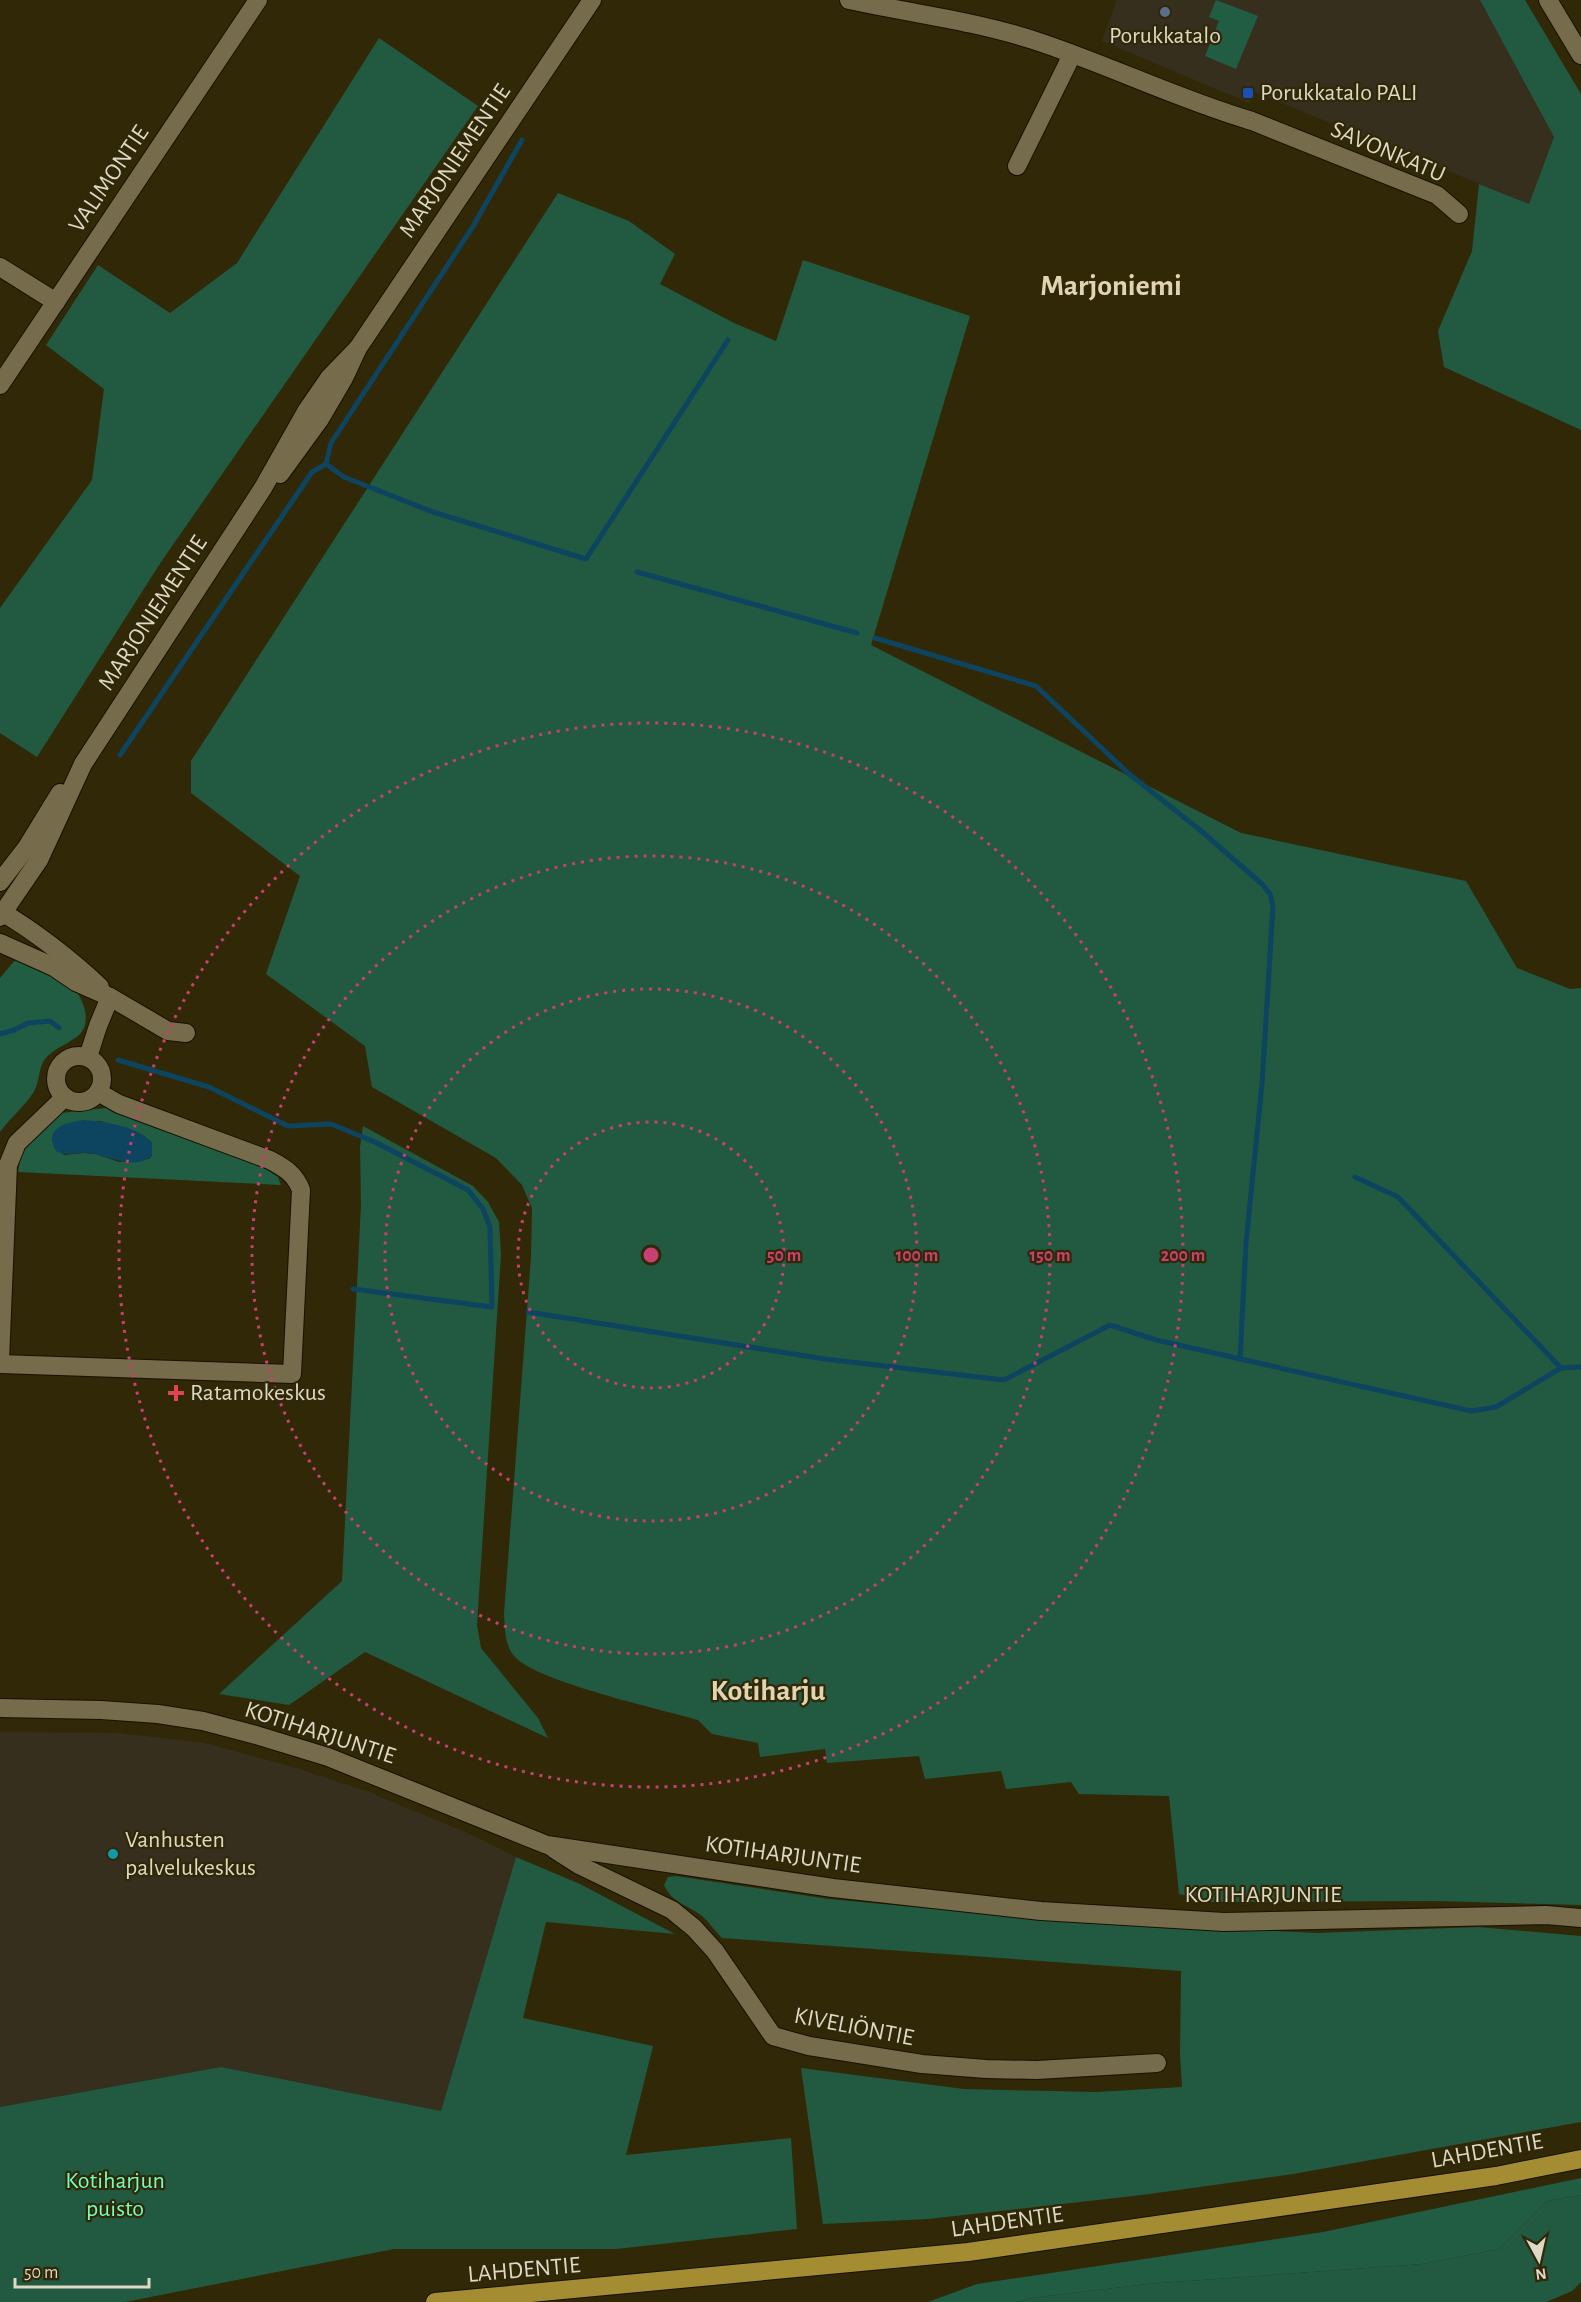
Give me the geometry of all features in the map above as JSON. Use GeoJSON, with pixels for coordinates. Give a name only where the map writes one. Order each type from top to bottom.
{"type":"FeatureCollection","features":[{"type":"Feature","properties":{"kind":"highway","name":"LAHDENTIE"},"geometry":{"type":"LineString","coordinates":[[435,2302],[968,2252],[1496,2176],[1581,2159]]}},
{"type":"Feature","properties":{"kind":"street","name":"VALIMONTIE"},"geometry":{"type":"LineString","coordinates":[[0,385],[258,0]]}},
{"type":"Feature","properties":{"kind":"street","name":"MARJONIEMENTIE"},"geometry":{"type":"LineString","coordinates":[[1,914],[39,860],[83,764],[262,488],[307,410],[329,378],[358,348],[592,0]]}},
{"type":"Feature","properties":{"kind":"street","name":"SAVONKATU"},"geometry":{"type":"LineString","coordinates":[[849,0],[1009,33],[1070,53],[1225,113],[1252,121],[1437,195],[1459,214]]}},
{"type":"Feature","properties":{"kind":"street"},"geometry":{"type":"LineString","coordinates":[[1548,0],[1581,55]]}},
{"type":"Feature","properties":{"kind":"street"},"geometry":{"type":"LineString","coordinates":[[1017,166],[1068,63],[1070,53]]}},
{"type":"Feature","properties":{"kind":"street"},"geometry":{"type":"LineString","coordinates":[[0,267],[56,302]]}},
{"type":"Feature","properties":{"kind":"street","name":"MARJONIEMENTIE"},"geometry":{"type":"LineString","coordinates":[[0,882],[27,847],[67,782],[83,764]]}},
{"type":"Feature","properties":{"kind":"street"},"geometry":{"type":"LineString","coordinates":[[1,914],[27,928],[87,975],[110,997]]}},
{"type":"Feature","properties":{"kind":"street"},"geometry":{"type":"LineString","coordinates":[[0,943],[110,997],[168,1030],[186,1033]]}},
{"type":"Feature","properties":{"kind":"street"},"geometry":{"type":"LineString","coordinates":[[88,1057],[110,997]]}},
{"type":"Feature","properties":{"kind":"street"},"geometry":{"type":"LineString","coordinates":[[73,1056],[88,1057],[100,1067],[102,1074],[103,1082],[98,1092],[89,1100],[82,1102],[74,1102],[65,1097],[57,1087],[56,1080],[60,1065],[73,1056]]}},
{"type":"Feature","properties":{"kind":"street"},"geometry":{"type":"LineString","coordinates":[[65,1097],[17,1143],[8,1165],[0,1362],[292,1374],[301,1190],[297,1180],[289,1171],[270,1160],[119,1104],[98,1092]]}},
{"type":"Feature","properties":{"kind":"street","name":"KOTIHARJUNTIE"},"geometry":{"type":"LineString","coordinates":[[0,1708],[149,1713],[224,1726],[327,1757],[547,1845],[833,1887],[1041,1911],[1224,1922],[1546,1915],[1581,1918]]}},
{"type":"Feature","properties":{"kind":"street","name":"KIVELIÖNTIE"},"geometry":{"type":"LineString","coordinates":[[547,1845],[579,1865],[672,1910],[694,1928],[774,2036],[809,2046],[922,2064],[986,2070],[1037,2070],[1157,2063]]}},
{"type":"Feature","properties":{"kind":"shaded area"},"geometry":{"type":"Polygon","coordinates":[[[1117,0],[1480,0],[1554,137],[1529,204],[1255,92],[1249,103],[1102,41],[1117,0]]]}},
{"type":"Feature","properties":{"kind":"shaded area"},"geometry":{"type":"Polygon","coordinates":[[[0,1732],[119,1733],[205,1743],[290,1766],[369,1792],[465,1832],[516,1857],[441,2111],[221,2067],[0,2107],[0,1732]]]}},
{"type":"Feature","properties":{"kind":"green space"},"geometry":{"type":"Polygon","coordinates":[[[1216,0],[1258,16],[1236,69],[1205,56],[1219,21],[1209,17],[1216,0]]]}},
{"type":"Feature","properties":{"kind":"green space"},"geometry":{"type":"Polygon","coordinates":[[[1480,0],[1525,0],[1581,94],[1581,430],[1444,367],[1438,331],[1472,251],[1479,184],[1529,204],[1554,137],[1480,0]]]}},
{"type":"Feature","properties":{"kind":"green space"},"geometry":{"type":"Polygon","coordinates":[[[379,38],[478,106],[161,562],[37,757],[0,733],[0,608],[92,480],[104,389],[46,345],[98,265],[170,313],[237,263],[379,38]]]}},
{"type":"Feature","properties":{"kind":"green space"},"geometry":{"type":"Polygon","coordinates":[[[558,193],[629,221],[675,254],[660,284],[734,323],[776,341],[803,260],[970,316],[871,645],[1241,833],[1466,881],[1517,968],[1570,989],[1581,988],[1581,1905],[1434,1901],[1212,1902],[1179,1894],[1169,1796],[1079,1794],[1071,1782],[1006,1789],[1001,1771],[925,1779],[919,1756],[827,1763],[825,1749],[760,1757],[758,1743],[712,1734],[698,1720],[601,1694],[548,1676],[528,1666],[511,1652],[506,1636],[504,1613],[531,1257],[532,1208],[522,1185],[496,1158],[372,1087],[365,1046],[266,974],[300,876],[191,793],[191,761],[558,193]]]}},
{"type":"Feature","properties":{"kind":"green space"},"geometry":{"type":"Polygon","coordinates":[[[22,957],[70,985],[79,995],[86,1016],[79,1035],[53,1051],[45,1059],[33,1093],[0,1132],[0,978],[16,959],[22,957]]]}},
{"type":"Feature","properties":{"kind":"green space"},"geometry":{"type":"Polygon","coordinates":[[[106,1108],[259,1165],[278,1177],[281,1185],[18,1172],[21,1155],[30,1140],[61,1113],[106,1108]],[[100,1121],[65,1125],[59,1128],[52,1140],[64,1155],[96,1154],[119,1162],[149,1159],[152,1155],[152,1143],[141,1134],[100,1121]]]}},
{"type":"Feature","properties":{"kind":"green space"},"geometry":{"type":"Polygon","coordinates":[[[363,1126],[473,1186],[488,1202],[499,1222],[501,1255],[477,1625],[481,1648],[538,1718],[548,1738],[365,1652],[289,1705],[219,1694],[342,1581],[361,1205],[360,1147],[363,1126]]]}},
{"type":"Feature","properties":{"kind":"green space","name":"Kotiharjun puisto"},"geometry":{"type":"Polygon","coordinates":[[[516,1857],[580,1884],[675,1934],[546,1922],[523,2018],[653,2046],[626,2155],[791,2138],[797,2229],[616,2249],[394,2249],[125,2302],[0,2302],[0,2107],[221,2067],[441,2111],[516,1857]]]}},
{"type":"Feature","properties":{"kind":"green space"},"geometry":{"type":"Polygon","coordinates":[[[676,1876],[829,1899],[1062,1921],[1317,1933],[1478,1927],[1581,1936],[1581,2122],[1293,2174],[1142,2195],[928,2219],[823,2224],[801,2068],[964,2089],[1097,2092],[1182,2087],[1181,1971],[722,1938],[702,1916],[676,1900],[667,1891],[664,1885],[668,1877],[676,1876]]]}},
{"type":"Feature","properties":{"kind":"green space"},"geometry":{"type":"Polygon","coordinates":[[[1581,2178],[1581,2195],[1547,2201],[1499,2249],[1422,2264],[1147,2284],[1031,2298],[1016,2302],[928,2302],[977,2284],[1323,2232],[1581,2178]]]}},
{"type":"Feature","properties":{"kind":"green space"},"geometry":{"type":"Polygon","coordinates":[[[1581,2195],[1581,2282],[1572,2291],[1546,2302],[1016,2302],[1031,2298],[1147,2284],[1422,2264],[1499,2249],[1547,2201],[1581,2195]]]}},
{"type":"Feature","properties":{"kind":"water"},"geometry":{"type":"Polygon","coordinates":[[[84,1120],[112,1124],[146,1137],[152,1143],[152,1155],[146,1160],[130,1162],[89,1153],[69,1154],[56,1151],[52,1137],[54,1132],[70,1122],[84,1120]]]}},
{"type":"Feature","properties":{"kind":"waterway"},"geometry":{"type":"LineString","coordinates":[[120,755],[312,472],[326,464],[331,443],[472,228],[522,140]]}},
{"type":"Feature","properties":{"kind":"waterway"},"geometry":{"type":"LineString","coordinates":[[326,464],[344,477],[433,512],[586,559],[728,340]]}},
{"type":"Feature","properties":{"kind":"waterway"},"geometry":{"type":"LineString","coordinates":[[637,572],[857,633]]}},
{"type":"Feature","properties":{"kind":"waterway"},"geometry":{"type":"LineString","coordinates":[[875,638],[1036,686],[1128,773],[1200,830],[1262,884],[1270,894],[1273,906],[1262,1084],[1246,1243],[1240,1359]]}},
{"type":"Feature","properties":{"kind":"waterway"},"geometry":{"type":"LineString","coordinates":[[0,1034],[28,1023],[50,1021],[59,1028]]}},
{"type":"Feature","properties":{"kind":"waterway"},"geometry":{"type":"LineString","coordinates":[[118,1060],[209,1087],[288,1126],[331,1124],[375,1142],[468,1190],[483,1209],[490,1227],[492,1307],[353,1289]]}},
{"type":"Feature","properties":{"kind":"waterway"},"geometry":{"type":"LineString","coordinates":[[1355,1177],[1398,1197],[1561,1368]]}},
{"type":"Feature","properties":{"kind":"waterway"},"geometry":{"type":"LineString","coordinates":[[528,1312],[825,1359],[1004,1380],[1110,1325],[1156,1340],[1471,1411],[1496,1407],[1561,1368],[1581,1367]]}},
{"type":"Feature","properties":{"kind":"place","name":"Porukkatalo"},"geometry":{"type":"Point","coordinates":[1165,12]}},
{"type":"Feature","properties":{"kind":"place","name":"Porukkatalo PALI"},"geometry":{"type":"Point","coordinates":[1248,93]}},
{"type":"Feature","properties":{"kind":"place","name":"Ratamokeskus"},"geometry":{"type":"Point","coordinates":[176,1393]}},
{"type":"Feature","properties":{"kind":"place","name":"Vanhusten palvelukeskus"},"geometry":{"type":"Point","coordinates":[113,1854]}},
{"type":"Feature","properties":{"kind":"district","name":"Marjoniemi"},"geometry":{"type":"Point","coordinates":[1111,286]}},
{"type":"Feature","properties":{"kind":"district","name":"Kotiharju"},"geometry":{"type":"Point","coordinates":[768,1691]}}]}
